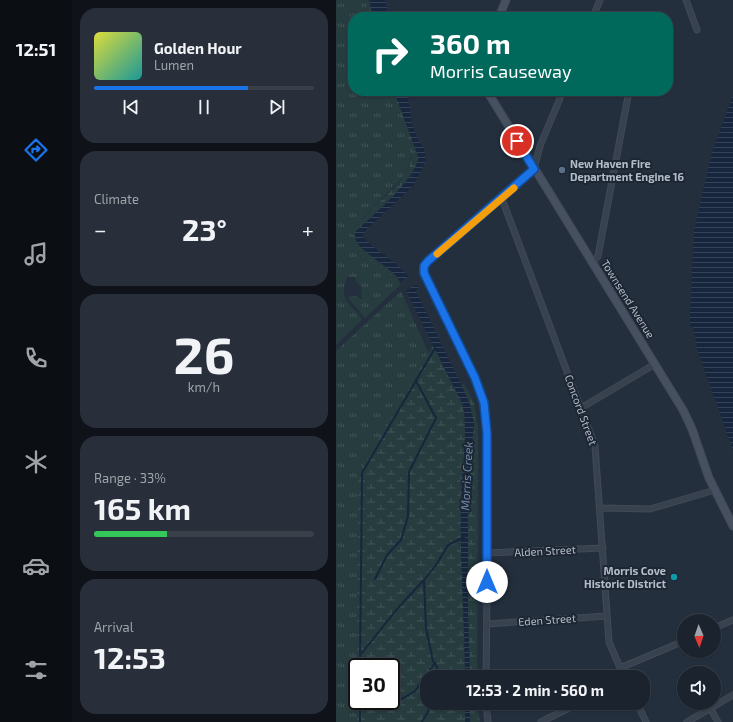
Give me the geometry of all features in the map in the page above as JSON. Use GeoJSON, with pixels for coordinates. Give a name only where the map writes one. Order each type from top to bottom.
{"type":"FeatureCollection","features":[{"type":"Feature","properties":{"kind":"main road"},"geometry":{"type":"LineString","coordinates":[[501,12],[506,0]]}},
{"type":"Feature","properties":{"kind":"main road","name":"Townsend Avenue"},"geometry":{"type":"LineString","coordinates":[[490,96],[655,364],[688,421],[715,490],[733,526]]}},
{"type":"Feature","properties":{"kind":"street"},"geometry":{"type":"LineString","coordinates":[[595,12],[600,0]]}},
{"type":"Feature","properties":{"kind":"street"},"geometry":{"type":"LineString","coordinates":[[686,0],[697,30]]}},
{"type":"Feature","properties":{"kind":"street"},"geometry":{"type":"LineString","coordinates":[[486,670],[487,434],[482,394],[424,273],[424,266],[489,207],[502,199],[534,169],[540,146],[561,96]]}},
{"type":"Feature","properties":{"kind":"street"},"geometry":{"type":"LineString","coordinates":[[593,263],[598,256],[628,96]]}},
{"type":"Feature","properties":{"kind":"street","name":"Concord Street"},"geometry":{"type":"LineString","coordinates":[[502,199],[595,446],[601,508],[609,642],[620,668]]}},
{"type":"Feature","properties":{"kind":"street"},"geometry":{"type":"LineString","coordinates":[[581,408],[655,364]]}},
{"type":"Feature","properties":{"kind":"street"},"geometry":{"type":"LineString","coordinates":[[601,508],[650,509],[715,490]]}},
{"type":"Feature","properties":{"kind":"street","name":"Alden Street"},"geometry":{"type":"LineString","coordinates":[[487,553],[603,548]]}},
{"type":"Feature","properties":{"kind":"street","name":"Eden Street"},"geometry":{"type":"LineString","coordinates":[[487,624],[607,616]]}},
{"type":"Feature","properties":{"kind":"street"},"geometry":{"type":"LineString","coordinates":[[721,625],[733,620]]}},
{"type":"Feature","properties":{"kind":"street"},"geometry":{"type":"LineString","coordinates":[[620,668],[677,644]]}},
{"type":"Feature","properties":{"kind":"street"},"geometry":{"type":"LineString","coordinates":[[721,702],[733,695]]}},
{"type":"Feature","properties":{"kind":"street"},"geometry":{"type":"LineString","coordinates":[[487,710],[488,722]]}},
{"type":"Feature","properties":{"kind":"street"},"geometry":{"type":"LineString","coordinates":[[541,722],[565,710]]}},
{"type":"Feature","properties":{"kind":"street"},"geometry":{"type":"LineString","coordinates":[[640,710],[646,722]]}},
{"type":"Feature","properties":{"kind":"street"},"geometry":{"type":"LineString","coordinates":[[687,722],[707,710]]}},
{"type":"Feature","properties":{"kind":"street"},"geometry":{"type":"LineString","coordinates":[[711,710],[718,722]]}},
{"type":"Feature","properties":{"kind":"green space"},"geometry":{"type":"Polygon","coordinates":[[[336,0],[365,0],[369,12],[348,12],[348,96],[394,96],[408,135],[410,157],[408,168],[402,178],[354,227],[351,235],[353,243],[359,251],[394,277],[400,282],[400,285],[365,318],[347,297],[356,296],[362,300],[361,286],[357,283],[355,277],[347,277],[344,285],[345,297],[362,320],[336,345],[336,0]]]}},
{"type":"Feature","properties":{"kind":"green space"},"geometry":{"type":"Polygon","coordinates":[[[365,0],[369,0],[372,12],[369,12],[365,0]]]}},
{"type":"Feature","properties":{"kind":"green space"},"geometry":{"type":"Polygon","coordinates":[[[394,96],[396,96],[418,156],[417,164],[403,185],[393,196],[356,231],[357,243],[387,266],[397,276],[400,282],[359,251],[353,243],[351,235],[354,227],[399,183],[409,167],[411,157],[410,145],[394,96]]]}},
{"type":"Feature","properties":{"kind":"green space"},"geometry":{"type":"Polygon","coordinates":[[[401,291],[429,354],[358,475],[357,658],[348,658],[348,710],[356,710],[356,722],[336,722],[336,351],[401,291]]]}},
{"type":"Feature","properties":{"kind":"green space"},"geometry":{"type":"Polygon","coordinates":[[[433,346],[463,405],[466,425],[461,500],[465,670],[420,670],[420,710],[465,710],[465,722],[356,722],[356,710],[400,710],[400,658],[357,658],[358,475],[433,346]]]}},
{"type":"Feature","properties":{"kind":"green space"},"geometry":{"type":"Polygon","coordinates":[[[461,384],[464,384],[474,403],[478,429],[477,670],[470,670],[468,500],[474,423],[461,384]]]}},
{"type":"Feature","properties":{"kind":"green space"},"geometry":{"type":"Polygon","coordinates":[[[470,710],[478,710],[480,722],[470,722],[470,710]]]}},
{"type":"Feature","properties":{"kind":"water"},"geometry":{"type":"Polygon","coordinates":[[[369,0],[385,0],[388,12],[372,12],[369,0]]]}},
{"type":"Feature","properties":{"kind":"water"},"geometry":{"type":"Polygon","coordinates":[[[733,95],[733,450],[697,349],[693,326],[690,326],[690,316],[694,231],[712,152],[733,95]]]}},
{"type":"Feature","properties":{"kind":"water"},"geometry":{"type":"Polygon","coordinates":[[[396,96],[408,96],[412,124],[418,140],[424,148],[426,160],[414,185],[366,230],[362,237],[382,254],[385,254],[386,257],[394,262],[409,276],[400,282],[396,276],[358,244],[355,237],[356,231],[403,185],[417,164],[418,156],[396,96]]]}},
{"type":"Feature","properties":{"kind":"water","name":"Morris Creek"},"geometry":{"type":"Polygon","coordinates":[[[418,285],[419,287],[416,291],[470,404],[474,423],[468,500],[470,670],[465,670],[461,544],[461,500],[465,441],[463,405],[406,291],[413,286],[418,285]]]}},
{"type":"Feature","properties":{"kind":"water"},"geometry":{"type":"Polygon","coordinates":[[[465,710],[470,710],[470,722],[465,722],[465,710]]]}},
{"type":"Feature","properties":{"kind":"waterway"},"geometry":{"type":"LineString","coordinates":[[360,658],[362,473],[435,348]]}},
{"type":"Feature","properties":{"kind":"waterway"},"geometry":{"type":"LineString","coordinates":[[375,579],[387,555],[401,540],[408,516],[409,472],[436,418],[416,381]]}},
{"type":"Feature","properties":{"kind":"waterway"},"geometry":{"type":"LineString","coordinates":[[361,654],[397,609],[436,565],[448,545],[464,537]]}},
{"type":"Feature","properties":{"kind":"waterway"},"geometry":{"type":"LineString","coordinates":[[424,580],[426,628],[433,661],[437,667],[437,670]]}},
{"type":"Feature","properties":{"kind":"waterway"},"geometry":{"type":"LineString","coordinates":[[400,700],[415,691],[435,663]]}},
{"type":"Feature","properties":{"kind":"waterway"},"geometry":{"type":"LineString","coordinates":[[360,710],[360,722]]}},
{"type":"Feature","properties":{"kind":"waterway"},"geometry":{"type":"LineString","coordinates":[[422,722],[429,710]]}},
{"type":"Feature","properties":{"kind":"slow traffic"},"geometry":{"type":"LineString","coordinates":[[437,254],[489,207],[502,199],[514,188]]}},
{"type":"Feature","properties":{"kind":"place","name":"New Haven Fire Department Engine 16"},"geometry":{"type":"Point","coordinates":[562,170]}},
{"type":"Feature","properties":{"kind":"place","name":"Morris Cove Historic District"},"geometry":{"type":"Point","coordinates":[674,577]}},
{"type":"Feature","properties":{"kind":"route"},"geometry":{"type":"LineString","coordinates":[[487,582],[487,434],[484,403],[475,378],[424,273],[424,266],[489,207],[502,199],[534,169],[517,141]]}}]}
